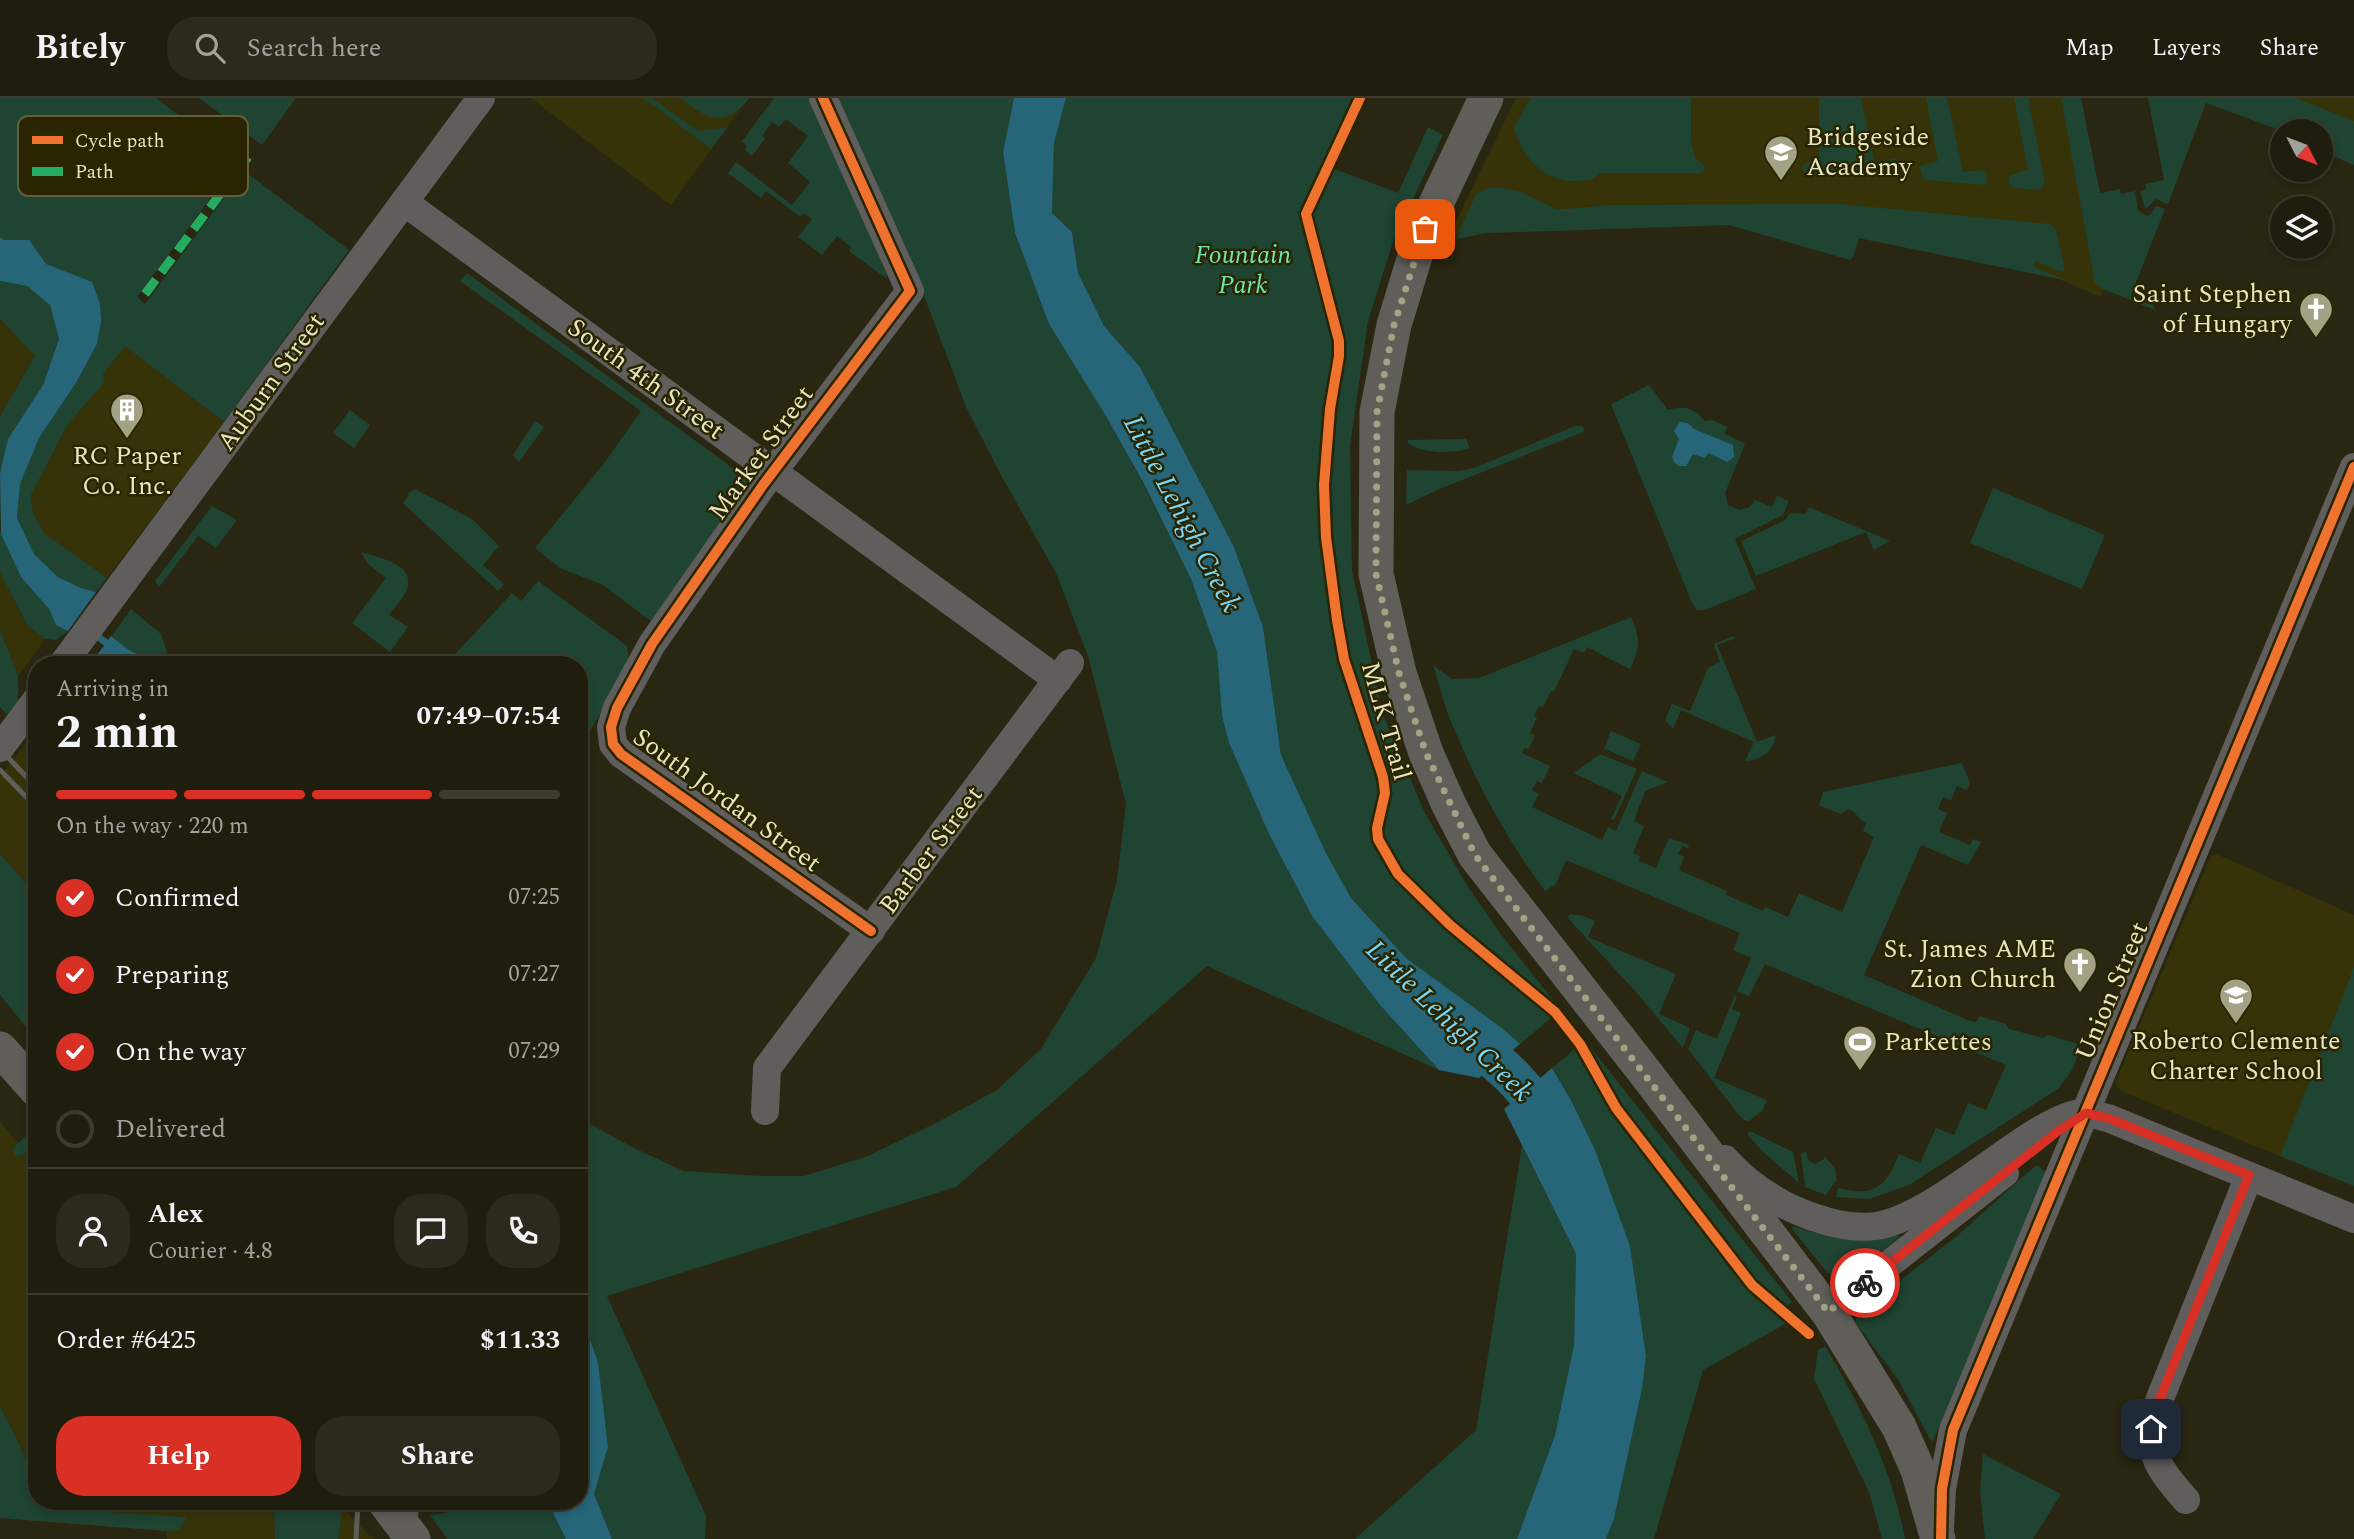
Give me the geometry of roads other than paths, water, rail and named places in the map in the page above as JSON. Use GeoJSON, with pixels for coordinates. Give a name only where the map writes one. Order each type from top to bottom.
{"type":"FeatureCollection","features":[{"type":"Feature","properties":{"kind":"main road"},"geometry":{"type":"LineString","coordinates":[[1486,98],[1433,210],[1415,256],[1394,325],[1377,412],[1376,574],[1399,673],[1426,753],[1475,855],[1828,1312],[1899,1427],[1918,1470],[1939,1539]]}},
{"type":"Feature","properties":{"kind":"main road"},"geometry":{"type":"LineString","coordinates":[[0,1049],[28,1080]]}},
{"type":"Feature","properties":{"kind":"main road"},"geometry":{"type":"LineString","coordinates":[[391,1510],[413,1539]]}},
{"type":"Feature","properties":{"kind":"street","name":"Auburn Street"},"geometry":{"type":"LineString","coordinates":[[69,655],[481,98]]}},
{"type":"Feature","properties":{"kind":"street","name":"Market Street"},"geometry":{"type":"LineString","coordinates":[[652,644],[773,472],[910,291],[823,98]]}},
{"type":"Feature","properties":{"kind":"street","name":"South 4th Street"},"geometry":{"type":"LineString","coordinates":[[404,202],[773,472],[1064,671]]}},
{"type":"Feature","properties":{"kind":"street","name":"Union Street"},"geometry":{"type":"LineString","coordinates":[[1939,1539],[1942,1489],[1953,1430],[2354,467]]}},
{"type":"Feature","properties":{"kind":"street","name":"South Jordan Street"},"geometry":{"type":"LineString","coordinates":[[652,644],[617,708],[611,727],[613,744],[621,754],[871,932]]}},
{"type":"Feature","properties":{"kind":"street","name":"Barber Street"},"geometry":{"type":"LineString","coordinates":[[765,1111],[767,1068],[1064,671]]}},
{"type":"Feature","properties":{"kind":"street"},"geometry":{"type":"LineString","coordinates":[[0,748],[28,711]]}},
{"type":"Feature","properties":{"kind":"street"},"geometry":{"type":"LineString","coordinates":[[1647,1075],[1733,1168],[1766,1196],[1794,1210],[1836,1225],[1877,1226],[1908,1215],[1937,1199],[2012,1146],[2060,1118],[2086,1113],[2108,1118],[2354,1219]]}},
{"type":"Feature","properties":{"kind":"street"},"geometry":{"type":"LineString","coordinates":[[1828,1312],[2057,1132],[2086,1113]]}},
{"type":"Feature","properties":{"kind":"street"},"geometry":{"type":"LineString","coordinates":[[2186,1500],[2158,1466],[2152,1449],[2151,1429],[2155,1411],[2249,1175]]}},
{"type":"Feature","properties":{"kind":"water"},"geometry":{"type":"Polygon","coordinates":[[[1014,98],[1066,98],[1054,143],[1052,213],[1072,232],[1078,273],[1104,326],[1140,367],[1234,547],[1263,627],[1281,755],[1326,853],[1351,898],[1406,958],[1520,1044],[1479,1078],[1439,1070],[1380,1005],[1312,916],[1269,834],[1229,743],[1222,716],[1217,652],[1191,579],[1144,484],[1049,324],[1015,233],[1003,152],[1014,98]]]}},
{"type":"Feature","properties":{"kind":"water"},"geometry":{"type":"Polygon","coordinates":[[[0,237],[4,240],[29,240],[46,264],[92,282],[100,304],[101,321],[97,344],[76,383],[39,438],[20,484],[17,518],[34,554],[58,577],[96,592],[68,631],[56,625],[49,609],[21,577],[1,534],[0,473],[8,439],[43,385],[59,339],[50,305],[27,286],[0,281],[0,237]]]}},
{"type":"Feature","properties":{"kind":"water"},"geometry":{"type":"Polygon","coordinates":[[[1680,422],[1688,423],[1694,429],[1733,445],[1734,457],[1727,462],[1708,453],[1705,458],[1693,454],[1686,466],[1679,466],[1672,457],[1679,439],[1674,431],[1680,422]]]}},
{"type":"Feature","properties":{"kind":"water"},"geometry":{"type":"Polygon","coordinates":[[[111,636],[141,656],[98,656],[111,636]]]}},
{"type":"Feature","properties":{"kind":"water"},"geometry":{"type":"Polygon","coordinates":[[[1552,1068],[1596,1152],[1630,1246],[1646,1356],[1642,1389],[1614,1519],[1606,1539],[1517,1539],[1555,1435],[1574,1345],[1576,1254],[1504,1109],[1552,1068]]]}},
{"type":"Feature","properties":{"kind":"water"},"geometry":{"type":"Polygon","coordinates":[[[588,1334],[598,1362],[608,1447],[594,1494],[612,1539],[566,1539],[552,1510],[588,1510],[588,1334]]]}},
{"type":"Feature","properties":{"kind":"waterway"},"geometry":{"type":"LineString","coordinates":[[92,632],[113,648]]}},
{"type":"Feature","properties":{"kind":"waterway","name":"Little Lehigh Creek"},"geometry":{"type":"LineString","coordinates":[[1454,1028],[1499,1064],[1524,1089],[1555,1138]]}},
{"type":"Feature","properties":{"kind":"railway"},"geometry":{"type":"LineString","coordinates":[[0,749],[28,779]]}},
{"type":"Feature","properties":{"kind":"railway"},"geometry":{"type":"LineString","coordinates":[[0,770],[28,799]]}},
{"type":"Feature","properties":{"kind":"railway"},"geometry":{"type":"LineString","coordinates":[[356,1539],[358,1510]]}},
{"type":"Feature","properties":{"kind":"railway"},"geometry":{"type":"LineString","coordinates":[[398,1539],[401,1510]]}},
{"type":"Feature","properties":{"kind":"railway"},"geometry":{"type":"LineString","coordinates":[[413,1539],[416,1510]]}},
{"type":"Feature","properties":{"kind":"place","name":"Bridgeside Academy"},"geometry":{"type":"Point","coordinates":[1781,182]}},
{"type":"Feature","properties":{"kind":"place","name":"Saint Stephen of Hungary"},"geometry":{"type":"Point","coordinates":[2316,339]}},
{"type":"Feature","properties":{"kind":"place","name":"RC Paper Co. Inc."},"geometry":{"type":"Point","coordinates":[127,440]}},
{"type":"Feature","properties":{"kind":"place","name":"St. James AME Zion Church"},"geometry":{"type":"Point","coordinates":[2080,994]}},
{"type":"Feature","properties":{"kind":"place","name":"Roberto Clemente Charter School"},"geometry":{"type":"Point","coordinates":[2236,1025]}},
{"type":"Feature","properties":{"kind":"place","name":"Parkettes"},"geometry":{"type":"Point","coordinates":[1860,1072]}},
{"type":"Feature","properties":{"kind":"park label","name":"Fountain Park"},"geometry":{"type":"Point","coordinates":[1243,270]}}]}
